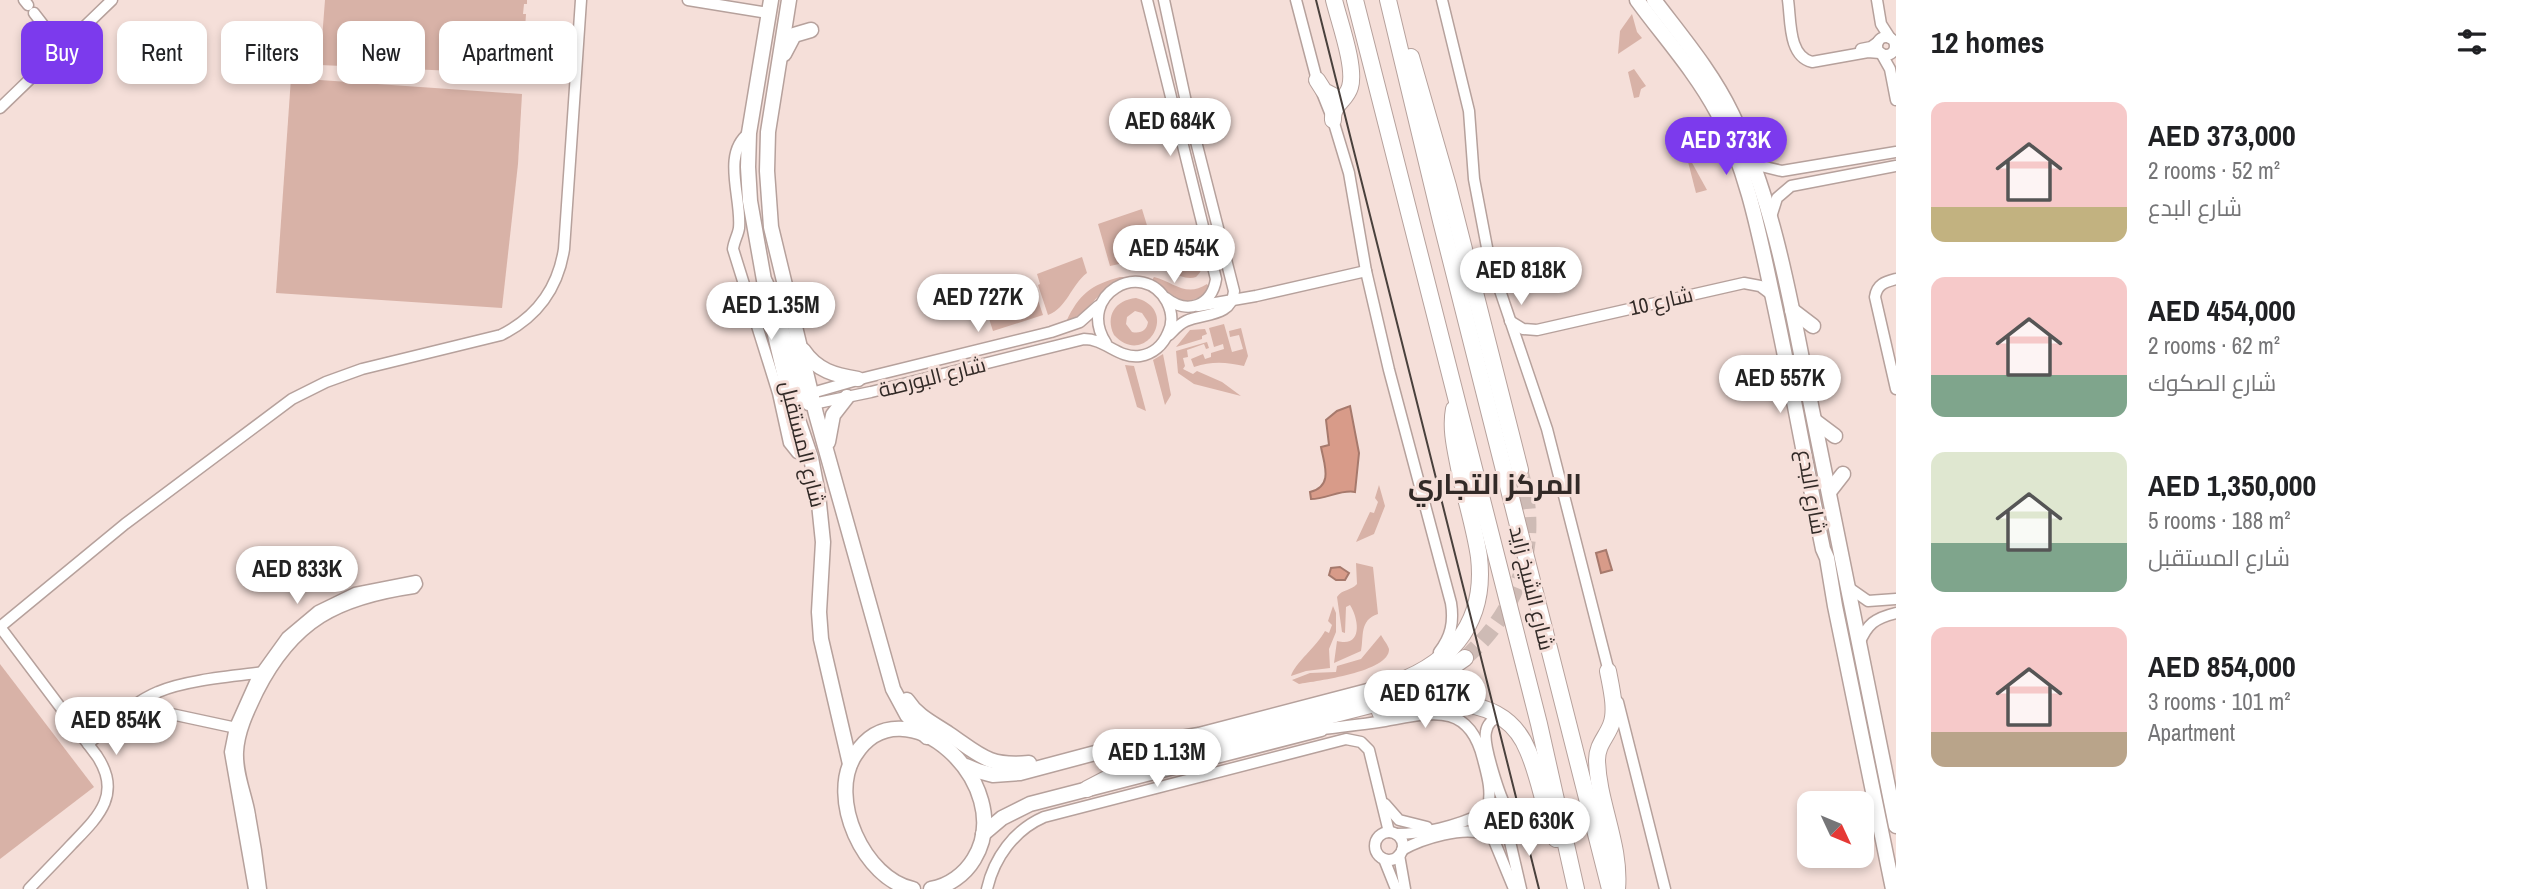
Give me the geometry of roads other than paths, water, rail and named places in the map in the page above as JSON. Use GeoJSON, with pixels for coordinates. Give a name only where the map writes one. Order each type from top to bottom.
{"type":"FeatureCollection","features":[{"type":"Feature","properties":{"kind":"highway"},"geometry":{"type":"LineString","coordinates":[[1333,120],[1333,109],[1350,87],[1351,77],[1334,0]]}},
{"type":"Feature","properties":{"kind":"highway","name":"شارع الشيخ زايد"},"geometry":{"type":"LineString","coordinates":[[1355,0],[1539,724],[1576,889]]}},
{"type":"Feature","properties":{"kind":"highway","name":"شارع الشيخ زايد"},"geometry":{"type":"LineString","coordinates":[[1388,0],[1451,261],[1610,889]]}},
{"type":"Feature","properties":{"kind":"highway"},"geometry":{"type":"LineString","coordinates":[[1393,20],[1409,53],[1422,90],[1520,470]]}},
{"type":"Feature","properties":{"kind":"highway"},"geometry":{"type":"LineString","coordinates":[[1317,80],[1329,95],[1341,100]]}},
{"type":"Feature","properties":{"kind":"highway"},"geometry":{"type":"LineString","coordinates":[[1383,687],[1420,673],[1444,657],[1463,634],[1476,605],[1479,564],[1453,438],[1456,399]]}},
{"type":"Feature","properties":{"kind":"highway"},"geometry":{"type":"LineString","coordinates":[[1087,789],[1149,762],[1386,701],[1429,683],[1465,659]]}},
{"type":"Feature","properties":{"kind":"highway"},"geometry":{"type":"LineString","coordinates":[[1608,671],[1613,718],[1599,746],[1597,763],[1615,857],[1617,889]]}},
{"type":"Feature","properties":{"kind":"highway"},"geometry":{"type":"LineString","coordinates":[[1321,729],[1361,717],[1431,702],[1466,705],[1501,716],[1518,733],[1526,746],[1553,831],[1571,866]]}},
{"type":"Feature","properties":{"kind":"main road"},"geometry":{"type":"LineString","coordinates":[[779,0],[779,10],[786,20]]}},
{"type":"Feature","properties":{"kind":"main road","name":"شارع المستقبل"},"geometry":{"type":"LineString","coordinates":[[789,0],[769,118],[768,199],[775,245],[798,342],[822,528],[821,639],[850,764],[846,786],[850,820],[864,851],[887,882]]}},
{"type":"Feature","properties":{"kind":"main road","name":"شارع البدع"},"geometry":{"type":"LineString","coordinates":[[1637,0],[1685,62],[1722,123],[1744,176],[1754,209],[1894,889]]}},
{"type":"Feature","properties":{"kind":"main road","name":"شارع البدع"},"geometry":{"type":"LineString","coordinates":[[1654,0],[1716,85],[1748,151],[1770,220],[1792,310],[1896,827]]}},
{"type":"Feature","properties":{"kind":"main road","name":"شارع المستقبل"},"geometry":{"type":"LineString","coordinates":[[769,7],[749,133],[750,201],[768,305],[828,454],[893,689],[901,707],[927,737]]}},
{"type":"Feature","properties":{"kind":"main road"},"geometry":{"type":"LineString","coordinates":[[779,61],[794,36],[811,30]]}},
{"type":"Feature","properties":{"kind":"main road"},"geometry":{"type":"LineString","coordinates":[[775,245],[782,224]]}},
{"type":"Feature","properties":{"kind":"main road"},"geometry":{"type":"LineString","coordinates":[[1792,310],[1813,326]]}},
{"type":"Feature","properties":{"kind":"main road"},"geometry":{"type":"LineString","coordinates":[[798,342],[818,367],[832,374],[858,379]]}},
{"type":"Feature","properties":{"kind":"main road"},"geometry":{"type":"LineString","coordinates":[[828,454],[831,421],[847,397]]}},
{"type":"Feature","properties":{"kind":"main road"},"geometry":{"type":"LineString","coordinates":[[1815,421],[1835,436]]}},
{"type":"Feature","properties":{"kind":"main road"},"geometry":{"type":"LineString","coordinates":[[1829,492],[1843,474]]}},
{"type":"Feature","properties":{"kind":"main road"},"geometry":{"type":"LineString","coordinates":[[1816,508],[1821,511],[1829,537],[1837,537]]}},
{"type":"Feature","properties":{"kind":"main road"},"geometry":{"type":"LineString","coordinates":[[882,650],[890,661],[906,699],[924,719],[987,760],[1005,764],[1048,765]]}},
{"type":"Feature","properties":{"kind":"main road"},"geometry":{"type":"LineString","coordinates":[[850,764],[866,742],[886,732],[907,730],[944,746],[965,765],[978,771],[998,775],[1020,773],[1116,748],[1199,735],[1383,687]]}},
{"type":"Feature","properties":{"kind":"main road"},"geometry":{"type":"LineString","coordinates":[[983,834],[1002,818],[1020,808],[1321,729]]}},
{"type":"Feature","properties":{"kind":"main road"},"geometry":{"type":"LineString","coordinates":[[931,889],[957,883],[975,858],[983,834],[984,818],[980,794],[965,765]]}},
{"type":"Feature","properties":{"kind":"main road"},"geometry":{"type":"LineString","coordinates":[[887,882],[913,889]]}},
{"type":"Feature","properties":{"kind":"street"},"geometry":{"type":"LineString","coordinates":[[90,21],[112,0]]}},
{"type":"Feature","properties":{"kind":"street"},"geometry":{"type":"LineString","coordinates":[[29,889],[97,818],[105,803],[108,787],[105,771],[88,744],[0,627],[125,524],[292,400],[326,382],[362,369],[501,335],[518,326],[540,306],[555,281],[564,249],[581,0]]}},
{"type":"Feature","properties":{"kind":"street"},"geometry":{"type":"LineString","coordinates":[[688,0],[769,7]]}},
{"type":"Feature","properties":{"kind":"street"},"geometry":{"type":"LineString","coordinates":[[1147,0],[1215,272],[1213,292],[1197,307]]}},
{"type":"Feature","properties":{"kind":"street"},"geometry":{"type":"LineString","coordinates":[[1163,0],[1232,280],[1233,300],[1221,312],[1184,322],[1157,349],[1141,356],[1122,354],[1106,344],[1097,325],[1100,304],[1118,286],[1135,282],[1151,286],[1179,306],[1197,307],[1233,300],[1256,296],[1366,271]]}},
{"type":"Feature","properties":{"kind":"street"},"geometry":{"type":"LineString","coordinates":[[1296,0],[1317,80],[1333,120],[1353,191],[1366,271],[1407,442],[1451,603],[1449,637],[1436,655],[1383,687]]}},
{"type":"Feature","properties":{"kind":"street"},"geometry":{"type":"LineString","coordinates":[[1442,0],[1469,111],[1474,179],[1489,258],[1550,439],[1665,889]]}},
{"type":"Feature","properties":{"kind":"street"},"geometry":{"type":"LineString","coordinates":[[1788,0],[1798,54],[1804,59],[1812,62],[1868,52],[1888,45]]}},
{"type":"Feature","properties":{"kind":"street"},"geometry":{"type":"LineString","coordinates":[[1877,0],[1888,45],[1896,100]]}},
{"type":"Feature","properties":{"kind":"street"},"geometry":{"type":"LineString","coordinates":[[29,6],[40,21]]}},
{"type":"Feature","properties":{"kind":"street"},"geometry":{"type":"LineString","coordinates":[[0,108],[24,84]]}},
{"type":"Feature","properties":{"kind":"street"},"geometry":{"type":"LineString","coordinates":[[749,133],[742,139],[736,151],[739,227],[733,249],[778,393],[789,443],[797,453],[811,458]]}},
{"type":"Feature","properties":{"kind":"street"},"geometry":{"type":"LineString","coordinates":[[1748,151],[1765,167],[1776,171],[1894,151]]}},
{"type":"Feature","properties":{"kind":"street"},"geometry":{"type":"LineString","coordinates":[[1787,171],[1777,175],[1774,182],[1779,188],[1896,166]]}},
{"type":"Feature","properties":{"kind":"street"},"geometry":{"type":"LineString","coordinates":[[1770,220],[1774,203],[1788,188]]}},
{"type":"Feature","properties":{"kind":"street","name":"شارع 10"},"geometry":{"type":"LineString","coordinates":[[1537,330],[1744,283],[1754,277],[1765,264]]}},
{"type":"Feature","properties":{"kind":"street"},"geometry":{"type":"LineString","coordinates":[[1896,279],[1882,291],[1881,315],[1896,389]]}},
{"type":"Feature","properties":{"kind":"street"},"geometry":{"type":"LineString","coordinates":[[1232,280],[1241,289],[1256,296]]}},
{"type":"Feature","properties":{"kind":"street"},"geometry":{"type":"LineString","coordinates":[[1744,283],[1760,286],[1772,295]]}},
{"type":"Feature","properties":{"kind":"street"},"geometry":{"type":"LineString","coordinates":[[1166,298],[1172,317],[1167,337]]}},
{"type":"Feature","properties":{"kind":"street","name":"شارع البورصة"},"geometry":{"type":"LineString","coordinates":[[805,401],[858,379],[1051,332],[1080,322],[1100,304]]}},
{"type":"Feature","properties":{"kind":"street"},"geometry":{"type":"LineString","coordinates":[[1508,319],[1519,328],[1537,330]]}},
{"type":"Feature","properties":{"kind":"street"},"geometry":{"type":"LineString","coordinates":[[1521,357],[1524,343],[1537,330]]}},
{"type":"Feature","properties":{"kind":"street","name":"شارع البورصة"},"geometry":{"type":"LineString","coordinates":[[805,401],[847,397],[1079,340],[1090,339],[1106,344]]}},
{"type":"Feature","properties":{"kind":"street"},"geometry":{"type":"LineString","coordinates":[[88,744],[134,706],[166,689],[265,672],[290,643],[329,612],[363,597],[414,588],[417,583],[412,580],[369,589],[342,598],[318,611],[287,637],[265,672],[238,728],[232,769],[254,889]]}},
{"type":"Feature","properties":{"kind":"street"},"geometry":{"type":"LineString","coordinates":[[1848,586],[1858,596],[1874,603]]}},
{"type":"Feature","properties":{"kind":"street"},"geometry":{"type":"LineString","coordinates":[[1877,618],[1868,613],[1869,606],[1896,599]]}},
{"type":"Feature","properties":{"kind":"street"},"geometry":{"type":"LineString","coordinates":[[1859,644],[1865,630],[1877,618],[1896,614]]}},
{"type":"Feature","properties":{"kind":"street"},"geometry":{"type":"LineString","coordinates":[[134,706],[238,728]]}},
{"type":"Feature","properties":{"kind":"street"},"geometry":{"type":"LineString","coordinates":[[1321,729],[1435,713],[1456,717],[1468,726],[1479,743],[1490,788],[1479,823],[1505,863],[1514,889]]}},
{"type":"Feature","properties":{"kind":"street"},"geometry":{"type":"LineString","coordinates":[[1384,859],[1392,859],[1421,841],[1457,832],[1474,831],[1501,837],[1508,833],[1512,824],[1499,792],[1485,737],[1489,724],[1501,716]]}},
{"type":"Feature","properties":{"kind":"street"},"geometry":{"type":"LineString","coordinates":[[987,889],[990,875],[1000,856],[1015,836],[1032,822],[1055,813],[1350,739],[1361,742],[1368,750],[1392,833],[1403,843],[1401,853],[1405,889]]}},
{"type":"Feature","properties":{"kind":"street"},"geometry":{"type":"LineString","coordinates":[[234,752],[261,889]]}},
{"type":"Feature","properties":{"kind":"street"},"geometry":{"type":"LineString","coordinates":[[1378,791],[1390,812],[1399,820],[1407,824],[1437,828]]}},
{"type":"Feature","properties":{"kind":"street"},"geometry":{"type":"LineString","coordinates":[[1396,889],[1384,859],[1377,852],[1378,837],[1392,833],[1415,833],[1466,821],[1499,805],[1508,810]]}},
{"type":"Feature","properties":{"kind":"street"},"geometry":{"type":"LineString","coordinates":[[1508,833],[1521,889]]}},
{"type":"Feature","properties":{"kind":"tunnel"},"geometry":{"type":"LineString","coordinates":[[1465,658],[1500,618],[1521,573],[1527,548],[1528,523],[1520,470]]}},
{"type":"Feature","properties":{"kind":"railway"},"geometry":{"type":"LineString","coordinates":[[1316,0],[1539,889]]}},
{"type":"Feature","properties":{"kind":"district","name":"المركز التجاري"},"geometry":{"type":"Point","coordinates":[1495,484]}}]}
